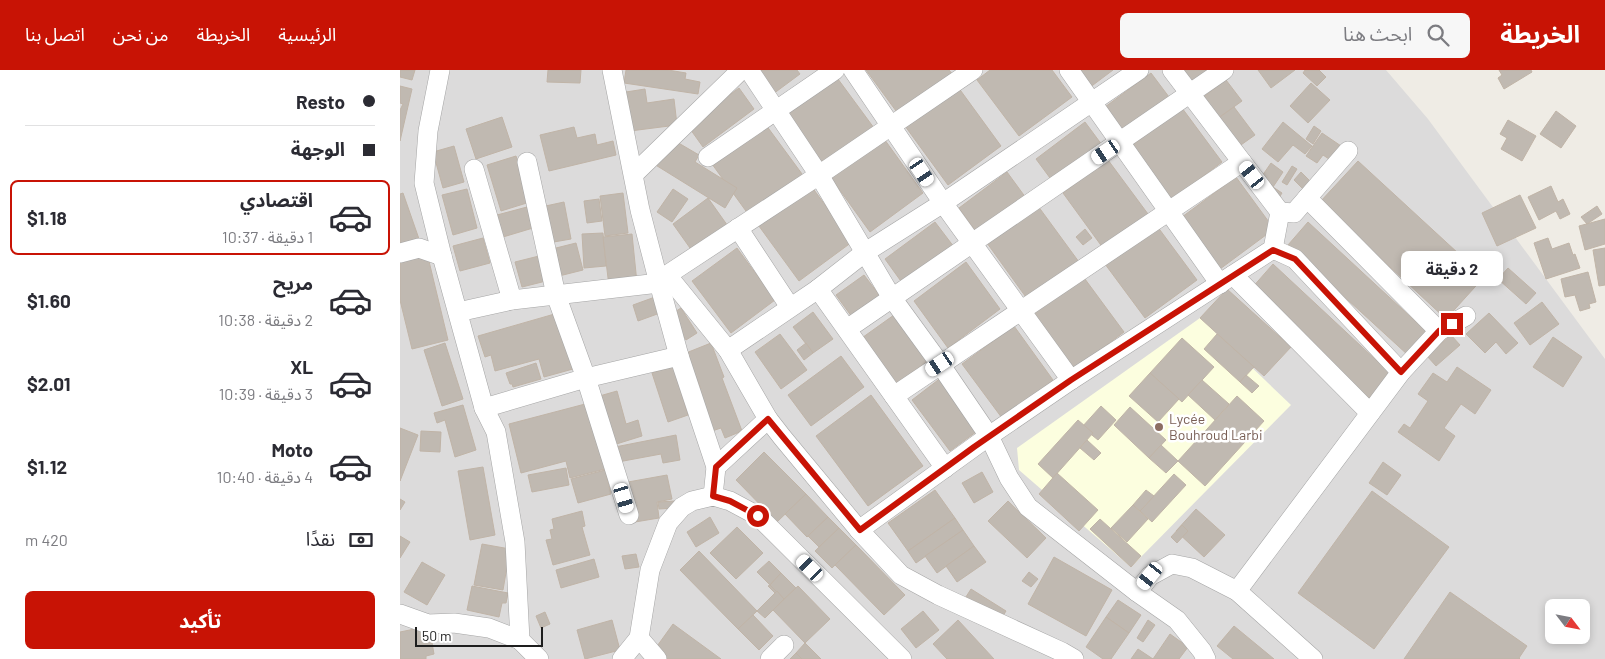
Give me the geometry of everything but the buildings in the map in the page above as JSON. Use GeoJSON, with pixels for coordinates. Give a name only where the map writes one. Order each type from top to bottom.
{"type":"FeatureCollection","features":[{"type":"Feature","properties":{"kind":"street"},"geometry":{"type":"LineString","coordinates":[[440,70],[428,131],[424,182],[442,256],[484,408],[496,432],[515,542],[520,640]]}},
{"type":"Feature","properties":{"kind":"street"},"geometry":{"type":"LineString","coordinates":[[612,70],[640,210],[663,279],[679,356],[716,467],[713,496]]}},
{"type":"Feature","properties":{"kind":"street"},"geometry":{"type":"LineString","coordinates":[[634,174],[741,70]]}},
{"type":"Feature","properties":{"kind":"street"},"geometry":{"type":"LineString","coordinates":[[749,70],[819,175],[892,298],[989,436],[1009,478],[1028,507],[1136,592],[1177,620],[1202,651],[1206,659]]}},
{"type":"Feature","properties":{"kind":"street"},"geometry":{"type":"LineString","coordinates":[[708,157],[835,70]]}},
{"type":"Feature","properties":{"kind":"street"},"geometry":{"type":"LineString","coordinates":[[853,70],[943,204],[1071,380]]}},
{"type":"Feature","properties":{"kind":"street"},"geometry":{"type":"LineString","coordinates":[[458,312],[512,300],[556,296],[663,279],[973,70]]}},
{"type":"Feature","properties":{"kind":"street"},"geometry":{"type":"LineString","coordinates":[[1069,70],[1169,212],[1226,280],[1370,413]]}},
{"type":"Feature","properties":{"kind":"street"},"geometry":{"type":"LineString","coordinates":[[728,350],[818,289],[864,253],[943,204],[1139,70]]}},
{"type":"Feature","properties":{"kind":"street"},"geometry":{"type":"LineString","coordinates":[[1172,70],[1280,212],[1294,214],[1348,152]]}},
{"type":"Feature","properties":{"kind":"street"},"geometry":{"type":"LineString","coordinates":[[847,330],[1224,70]]}},
{"type":"Feature","properties":{"kind":"street"},"geometry":{"type":"LineString","coordinates":[[527,162],[556,296],[586,378],[629,515]]}},
{"type":"Feature","properties":{"kind":"street"},"geometry":{"type":"LineString","coordinates":[[894,396],[1242,162]]}},
{"type":"Feature","properties":{"kind":"street"},"geometry":{"type":"LineString","coordinates":[[474,169],[512,300]]}},
{"type":"Feature","properties":{"kind":"street"},"geometry":{"type":"LineString","coordinates":[[1307,198],[1439,331]]}},
{"type":"Feature","properties":{"kind":"street"},"geometry":{"type":"LineString","coordinates":[[860,530],[989,436],[1071,380],[1273,250],[1280,212]]}},
{"type":"Feature","properties":{"kind":"street"},"geometry":{"type":"LineString","coordinates":[[738,228],[790,308]]}},
{"type":"Feature","properties":{"kind":"street"},"geometry":{"type":"LineString","coordinates":[[400,253],[419,248],[442,256]]}},
{"type":"Feature","properties":{"kind":"street"},"geometry":{"type":"LineString","coordinates":[[1273,250],[1295,259],[1401,372]]}},
{"type":"Feature","properties":{"kind":"street"},"geometry":{"type":"LineString","coordinates":[[663,279],[728,350],[768,419],[860,530],[901,574],[938,594],[1074,659]]}},
{"type":"Feature","properties":{"kind":"street"},"geometry":{"type":"LineString","coordinates":[[818,289],[945,468]]}},
{"type":"Feature","properties":{"kind":"street"},"geometry":{"type":"LineString","coordinates":[[1237,591],[1401,372],[1439,331],[1466,316]]}},
{"type":"Feature","properties":{"kind":"street"},"geometry":{"type":"LineString","coordinates":[[484,408],[586,378],[679,356]]}},
{"type":"Feature","properties":{"kind":"street"},"geometry":{"type":"LineString","coordinates":[[716,467],[768,419]]}},
{"type":"Feature","properties":{"kind":"street"},"geometry":{"type":"LineString","coordinates":[[622,659],[639,638],[650,570],[668,523],[682,507],[692,501],[713,496],[730,501],[758,516],[902,659]]}},
{"type":"Feature","properties":{"kind":"street"},"geometry":{"type":"LineString","coordinates":[[1136,592],[1150,576],[1172,564],[1192,568],[1237,591],[1313,659]]}},
{"type":"Feature","properties":{"kind":"street"},"geometry":{"type":"LineString","coordinates":[[400,614],[428,624],[454,622],[488,628],[520,640],[539,659]]}},
{"type":"Feature","properties":{"kind":"street"},"geometry":{"type":"LineString","coordinates":[[639,638],[657,659]]}},
{"type":"Feature","properties":{"kind":"street"},"geometry":{"type":"LineString","coordinates":[[770,659],[784,645]]}},
{"type":"Feature","properties":{"kind":"shaded area"},"geometry":{"type":"Polygon","coordinates":[[[400,70],[1386,70],[1428,119],[1605,359],[1605,659],[400,659],[400,70]]]}},
{"type":"Feature","properties":{"kind":"shaded area","name":"Lycée Bouhroud Larbi"},"geometry":{"type":"Polygon","coordinates":[[[1200,318],[1291,405],[1131,567],[1019,470],[1017,448],[1200,318]]]}},
{"type":"Feature","properties":{"kind":"place","name":"Lycée Bouhroud Larbi"},"geometry":{"type":"Point","coordinates":[1159,427]}},
{"type":"Feature","properties":{"kind":"route"},"geometry":{"type":"LineString","coordinates":[[758,516],[730,501],[713,496],[716,467],[768,419],[860,530],[974,447],[1071,380],[1273,250],[1295,259],[1401,372],[1439,331],[1452,324]]}}]}
